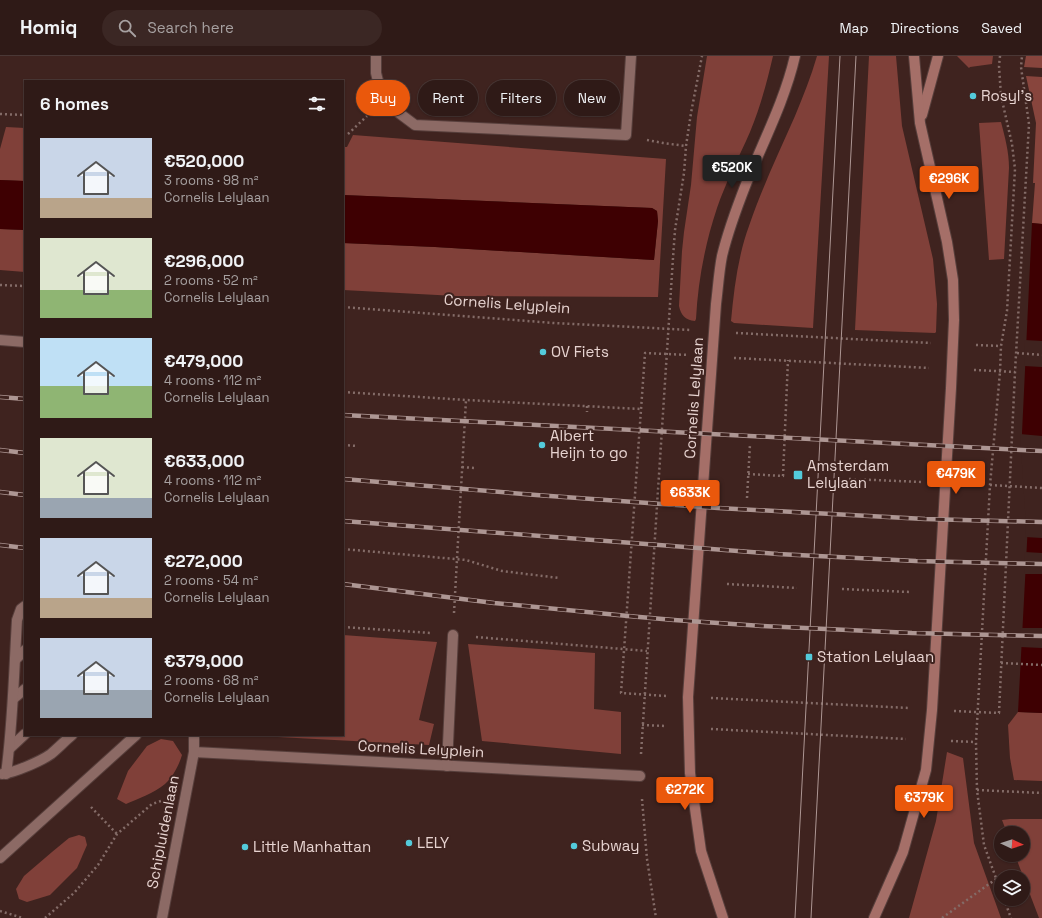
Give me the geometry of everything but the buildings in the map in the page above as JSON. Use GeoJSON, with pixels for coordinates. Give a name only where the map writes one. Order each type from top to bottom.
{"type":"FeatureCollection","features":[{"type":"Feature","properties":{"kind":"main road","name":"Cornelis Lelylaan"},"geometry":{"type":"LineString","coordinates":[[723,918],[702,851],[690,773],[688,727],[688,697],[714,332],[719,274],[727,236],[746,183],[779,105],[795,56]]}},
{"type":"Feature","properties":{"kind":"main road"},"geometry":{"type":"LineString","coordinates":[[874,918],[903,852],[926,770],[932,710],[952,369],[954,320],[953,280],[947,242],[920,123],[914,56]]}},
{"type":"Feature","properties":{"kind":"main road"},"geometry":{"type":"LineString","coordinates":[[920,123],[938,56]]}},
{"type":"Feature","properties":{"kind":"street"},"geometry":{"type":"LineString","coordinates":[[376,56],[376,73],[378,80]]}},
{"type":"Feature","properties":{"kind":"street"},"geometry":{"type":"LineString","coordinates":[[403,116],[415,125],[626,135],[631,56]]}},
{"type":"Feature","properties":{"kind":"street"},"geometry":{"type":"LineString","coordinates":[[0,340],[24,342]]}},
{"type":"Feature","properties":{"kind":"street"},"geometry":{"type":"LineString","coordinates":[[24,607],[21,609],[17,620],[10,748],[3,774],[20,770],[50,755],[71,736]]}},
{"type":"Feature","properties":{"kind":"street"},"geometry":{"type":"LineString","coordinates":[[446,766],[453,635]]}},
{"type":"Feature","properties":{"kind":"street"},"geometry":{"type":"LineString","coordinates":[[15,660],[24,651]]}},
{"type":"Feature","properties":{"kind":"street"},"geometry":{"type":"LineString","coordinates":[[13,699],[24,690]]}},
{"type":"Feature","properties":{"kind":"street"},"geometry":{"type":"LineString","coordinates":[[10,748],[24,735]]}},
{"type":"Feature","properties":{"kind":"street"},"geometry":{"type":"LineString","coordinates":[[0,858],[135,736]]}},
{"type":"Feature","properties":{"kind":"street"},"geometry":{"type":"LineString","coordinates":[[194,736],[194,752]]}},
{"type":"Feature","properties":{"kind":"street","name":"Cornelis Lelyplein"},"geometry":{"type":"LineString","coordinates":[[194,752],[640,776]]}},
{"type":"Feature","properties":{"kind":"street","name":"Schipluidenlaan"},"geometry":{"type":"LineString","coordinates":[[162,918],[194,752]]}},
{"type":"Feature","properties":{"kind":"path","name":"Cornelis Lelylaan"},"geometry":{"type":"LineString","coordinates":[[656,918],[647,859],[640,776],[642,725],[675,237],[684,173],[686,146],[702,56]]}},
{"type":"Feature","properties":{"kind":"path"},"geometry":{"type":"LineString","coordinates":[[994,872],[984,845],[977,790],[976,742],[990,485],[1001,346],[1007,311],[1014,169],[1012,144],[1001,96],[999,66],[1000,56]]}},
{"type":"Feature","properties":{"kind":"path"},"geometry":{"type":"LineString","coordinates":[[1015,372],[644,353],[621,693],[999,713],[1015,372],[1029,124],[1021,67],[1022,56]]}},
{"type":"Feature","properties":{"kind":"path"},"geometry":{"type":"LineString","coordinates":[[0,114],[24,115]]}},
{"type":"Feature","properties":{"kind":"path"},"geometry":{"type":"LineString","coordinates":[[344,134],[348,134],[367,116]]}},
{"type":"Feature","properties":{"kind":"path"},"geometry":{"type":"LineString","coordinates":[[626,135],[662,143],[686,146]]}},
{"type":"Feature","properties":{"kind":"path"},"geometry":{"type":"LineString","coordinates":[[0,285],[24,286]]}},
{"type":"Feature","properties":{"kind":"path","name":"Cornelis Lelyplein"},"geometry":{"type":"LineString","coordinates":[[344,307],[554,323],[1001,346]]}},
{"type":"Feature","properties":{"kind":"path"},"geometry":{"type":"LineString","coordinates":[[1017,353],[1042,355]]}},
{"type":"Feature","properties":{"kind":"path"},"geometry":{"type":"LineString","coordinates":[[748,474],[783,476],[788,360]]}},
{"type":"Feature","properties":{"kind":"path"},"geometry":{"type":"LineString","coordinates":[[344,392],[641,409]]}},
{"type":"Feature","properties":{"kind":"path"},"geometry":{"type":"LineString","coordinates":[[453,635],[456,559],[466,400]]}},
{"type":"Feature","properties":{"kind":"path"},"geometry":{"type":"LineString","coordinates":[[587,406],[587,412]]}},
{"type":"Feature","properties":{"kind":"path"},"geometry":{"type":"LineString","coordinates":[[747,498],[750,444]]}},
{"type":"Feature","properties":{"kind":"path"},"geometry":{"type":"LineString","coordinates":[[344,445],[357,446]]}},
{"type":"Feature","properties":{"kind":"path"},"geometry":{"type":"LineString","coordinates":[[462,468],[474,468]]}},
{"type":"Feature","properties":{"kind":"path"},"geometry":{"type":"LineString","coordinates":[[849,479],[925,482]]}},
{"type":"Feature","properties":{"kind":"path"},"geometry":{"type":"LineString","coordinates":[[990,485],[1042,488]]}},
{"type":"Feature","properties":{"kind":"path"},"geometry":{"type":"LineString","coordinates":[[344,549],[466,560],[502,572],[559,578]]}},
{"type":"Feature","properties":{"kind":"path"},"geometry":{"type":"LineString","coordinates":[[727,584],[797,588]]}},
{"type":"Feature","properties":{"kind":"path"},"geometry":{"type":"LineString","coordinates":[[842,589],[910,592]]}},
{"type":"Feature","properties":{"kind":"path"},"geometry":{"type":"LineString","coordinates":[[344,627],[647,651]]}},
{"type":"Feature","properties":{"kind":"path"},"geometry":{"type":"LineString","coordinates":[[1001,663],[1042,665]]}},
{"type":"Feature","properties":{"kind":"path"},"geometry":{"type":"LineString","coordinates":[[642,725],[976,742]]}},
{"type":"Feature","properties":{"kind":"path"},"geometry":{"type":"LineString","coordinates":[[977,790],[1042,793]]}},
{"type":"Feature","properties":{"kind":"path"},"geometry":{"type":"LineString","coordinates":[[75,791],[117,834]]}},
{"type":"Feature","properties":{"kind":"path"},"geometry":{"type":"LineString","coordinates":[[45,918],[74,893],[98,865],[117,834],[152,804],[187,791]]}},
{"type":"Feature","properties":{"kind":"path"},"geometry":{"type":"LineString","coordinates":[[942,918],[994,879]]}},
{"type":"Feature","properties":{"kind":"path"},"geometry":{"type":"LineString","coordinates":[[1006,906],[1010,918]]}},
{"type":"Feature","properties":{"kind":"path"},"geometry":{"type":"LineString","coordinates":[[0,911],[24,918]]}},
{"type":"Feature","properties":{"kind":"shaded area"},"geometry":{"type":"Polygon","coordinates":[[[707,56],[773,56],[754,123],[717,208],[703,263],[695,321],[689,320],[684,316],[679,306],[684,232],[691,185],[697,117],[707,56]]]}},
{"type":"Feature","properties":{"kind":"shaded area"},"geometry":{"type":"Polygon","coordinates":[[[817,56],[829,56],[813,328],[734,323],[731,321],[737,273],[745,237],[765,184],[804,94],[817,56]]]}},
{"type":"Feature","properties":{"kind":"shaded area"},"geometry":{"type":"Polygon","coordinates":[[[869,56],[896,56],[902,126],[933,259],[937,304],[935,333],[855,330],[869,56]]]}},
{"type":"Feature","properties":{"kind":"shaded area"},"geometry":{"type":"Polygon","coordinates":[[[957,56],[993,56],[992,64],[969,68],[957,56]]]}},
{"type":"Feature","properties":{"kind":"shaded area"},"geometry":{"type":"Polygon","coordinates":[[[1026,56],[1042,56],[1042,68],[1024,67],[1026,56]]]}},
{"type":"Feature","properties":{"kind":"shaded area"},"geometry":{"type":"Polygon","coordinates":[[[1026,76],[1042,77],[1042,224],[1032,223],[1035,183],[1033,183],[1036,123],[1026,76]]]}},
{"type":"Feature","properties":{"kind":"shaded area"},"geometry":{"type":"Polygon","coordinates":[[[1001,122],[1008,150],[1009,162],[1004,259],[989,260],[979,123],[1001,122]]]}},
{"type":"Feature","properties":{"kind":"shaded area"},"geometry":{"type":"Polygon","coordinates":[[[6,127],[24,128],[24,181],[0,180],[0,149],[6,127]]]}},
{"type":"Feature","properties":{"kind":"shaded area"},"geometry":{"type":"Polygon","coordinates":[[[353,135],[666,159],[658,297],[456,296],[344,290],[344,243],[654,260],[658,221],[657,211],[652,208],[344,195],[344,147],[347,147],[353,135]]]}},
{"type":"Feature","properties":{"kind":"shaded area"},"geometry":{"type":"Polygon","coordinates":[[[0,180],[24,181],[24,230],[0,229],[0,180]]]}},
{"type":"Feature","properties":{"kind":"shaded area"},"geometry":{"type":"Polygon","coordinates":[[[344,195],[652,208],[657,211],[658,221],[654,260],[344,243],[344,195]]]}},
{"type":"Feature","properties":{"kind":"shaded area"},"geometry":{"type":"Polygon","coordinates":[[[1032,223],[1042,224],[1042,713],[1018,712],[1028,524],[1022,433],[1032,223]]]}},
{"type":"Feature","properties":{"kind":"shaded area"},"geometry":{"type":"Polygon","coordinates":[[[0,229],[24,230],[24,272],[0,270],[0,229]]]}},
{"type":"Feature","properties":{"kind":"shaded area"},"geometry":{"type":"Polygon","coordinates":[[[344,635],[437,642],[419,720],[434,724],[429,745],[261,736],[344,736],[344,635]]]}},
{"type":"Feature","properties":{"kind":"shaded area"},"geometry":{"type":"Polygon","coordinates":[[[468,644],[595,653],[594,709],[621,712],[621,754],[482,741],[468,644]]]}},
{"type":"Feature","properties":{"kind":"shaded area"},"geometry":{"type":"Polygon","coordinates":[[[1018,712],[1042,713],[1042,781],[1014,780],[1010,758],[1008,725],[1018,712]]]}},
{"type":"Feature","properties":{"kind":"shaded area"},"geometry":{"type":"Polygon","coordinates":[[[161,739],[173,741],[182,755],[171,778],[165,784],[146,796],[126,804],[117,799],[128,771],[147,746],[161,739]]]}},
{"type":"Feature","properties":{"kind":"shaded area"},"geometry":{"type":"Polygon","coordinates":[[[947,752],[963,758],[974,843],[994,899],[994,906],[997,906],[1001,918],[909,918],[936,821],[947,752]]]}},
{"type":"Feature","properties":{"kind":"shaded area"},"geometry":{"type":"Polygon","coordinates":[[[1042,819],[1042,918],[1039,918],[1030,894],[1030,870],[1021,870],[1018,862],[1030,862],[1030,826],[1004,826],[1002,820],[1042,819]]]}},
{"type":"Feature","properties":{"kind":"shaded area"},"geometry":{"type":"Polygon","coordinates":[[[79,835],[85,837],[87,845],[77,868],[50,895],[27,902],[19,899],[16,889],[24,876],[69,838],[79,835]]]}},
{"type":"Feature","properties":{"kind":"pier"},"geometry":{"type":"Polygon","coordinates":[[[1025,340],[1042,341],[1042,367],[1024,366],[1025,340]]]}},
{"type":"Feature","properties":{"kind":"pier"},"geometry":{"type":"Polygon","coordinates":[[[1020,434],[1042,436],[1042,538],[1025,537],[1026,524],[1020,434]]]}},
{"type":"Feature","properties":{"kind":"pier"},"geometry":{"type":"Polygon","coordinates":[[[1025,552],[1042,553],[1042,574],[1024,574],[1025,552]]]}},
{"type":"Feature","properties":{"kind":"pier"},"geometry":{"type":"Polygon","coordinates":[[[1021,628],[1042,628],[1042,648],[1020,647],[1021,628]]]}},
{"type":"Feature","properties":{"kind":"tram line"},"geometry":{"type":"LineString","coordinates":[[795,918],[840,56]]}},
{"type":"Feature","properties":{"kind":"tram line"},"geometry":{"type":"LineString","coordinates":[[811,918],[856,56]]}},
{"type":"Feature","properties":{"kind":"railway"},"geometry":{"type":"LineString","coordinates":[[0,397],[24,399]]}},
{"type":"Feature","properties":{"kind":"railway"},"geometry":{"type":"LineString","coordinates":[[344,415],[1042,451]]}},
{"type":"Feature","properties":{"kind":"railway"},"geometry":{"type":"LineString","coordinates":[[0,450],[24,453]]}},
{"type":"Feature","properties":{"kind":"railway"},"geometry":{"type":"LineString","coordinates":[[344,479],[718,508],[925,519],[1042,522]]}},
{"type":"Feature","properties":{"kind":"railway"},"geometry":{"type":"LineString","coordinates":[[0,492],[24,495]]}},
{"type":"Feature","properties":{"kind":"railway"},"geometry":{"type":"LineString","coordinates":[[344,521],[778,554],[916,561],[1042,564]]}},
{"type":"Feature","properties":{"kind":"railway"},"geometry":{"type":"LineString","coordinates":[[0,545],[24,548]]}},
{"type":"Feature","properties":{"kind":"railway"},"geometry":{"type":"LineString","coordinates":[[344,584],[494,603],[674,620],[912,633],[1042,636]]}},
{"type":"Feature","properties":{"kind":"place","name":"Rosyl's"},"geometry":{"type":"Point","coordinates":[973,96]}},
{"type":"Feature","properties":{"kind":"place","name":"OV Fiets"},"geometry":{"type":"Point","coordinates":[543,352]}},
{"type":"Feature","properties":{"kind":"place","name":"Albert Heijn to go"},"geometry":{"type":"Point","coordinates":[542,445]}},
{"type":"Feature","properties":{"kind":"place","name":"Amsterdam Lelylaan"},"geometry":{"type":"Point","coordinates":[798,475]}},
{"type":"Feature","properties":{"kind":"place","name":"Station Lelylaan"},"geometry":{"type":"Point","coordinates":[809,657]}},
{"type":"Feature","properties":{"kind":"place","name":"LELY"},"geometry":{"type":"Point","coordinates":[409,843]}},
{"type":"Feature","properties":{"kind":"place","name":"Subway"},"geometry":{"type":"Point","coordinates":[574,846]}},
{"type":"Feature","properties":{"kind":"place","name":"Little Manhattan"},"geometry":{"type":"Point","coordinates":[245,847]}}]}
